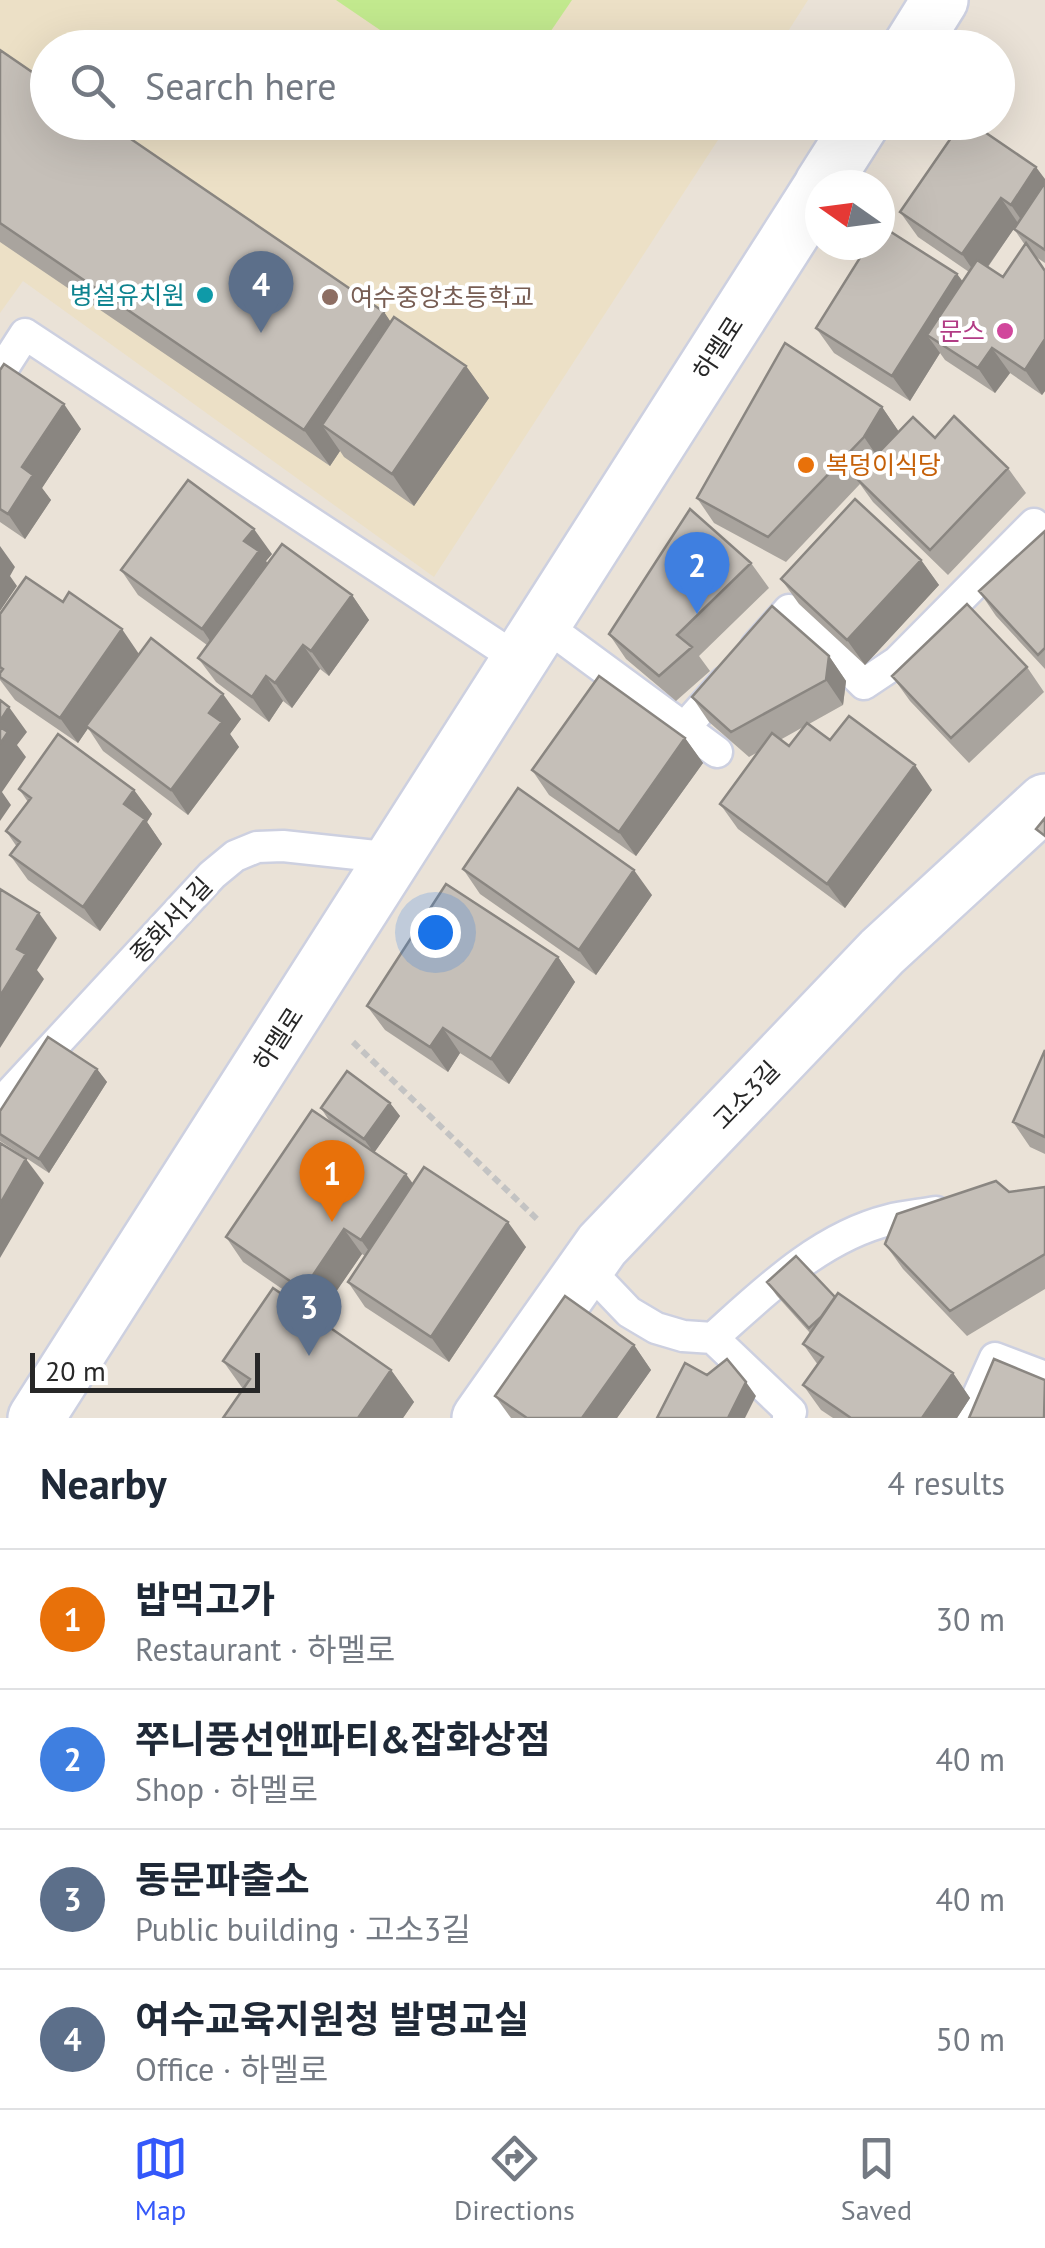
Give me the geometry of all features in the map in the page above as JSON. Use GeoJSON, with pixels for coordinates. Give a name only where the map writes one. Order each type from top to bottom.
{"type":"FeatureCollection","features":[{"type":"Feature","properties":{"kind":"street"},"geometry":{"type":"LineString","coordinates":[[921,30],[940,0]]}},
{"type":"Feature","properties":{"kind":"street","name":"하멜로"},"geometry":{"type":"LineString","coordinates":[[832,170],[851,140]]}},
{"type":"Feature","properties":{"kind":"street","name":"하멜로"},"geometry":{"type":"LineString","coordinates":[[36,1418],[805,212]]}},
{"type":"Feature","properties":{"kind":"street","name":"고소3길"},"geometry":{"type":"LineString","coordinates":[[480,1418],[602,1245],[882,952],[1045,802]]}},
{"type":"Feature","properties":{"kind":"lane"},"geometry":{"type":"LineString","coordinates":[[0,372],[25,334],[531,641],[684,728],[717,752]]}},
{"type":"Feature","properties":{"kind":"lane"},"geometry":{"type":"LineString","coordinates":[[684,728],[790,610],[864,684],[897,662],[1034,524]]}},
{"type":"Feature","properties":{"kind":"lane","name":"종화서1길"},"geometry":{"type":"LineString","coordinates":[[0,1104],[212,875],[236,856],[257,847],[282,846],[394,858]]}},
{"type":"Feature","properties":{"kind":"lane"},"geometry":{"type":"LineString","coordinates":[[713,1338],[765,1291],[848,1235],[888,1220],[967,1205]]}},
{"type":"Feature","properties":{"kind":"lane"},"geometry":{"type":"LineString","coordinates":[[586,1267],[629,1312],[656,1328],[683,1336],[713,1338],[791,1412],[788,1418]]}},
{"type":"Feature","properties":{"kind":"lane"},"geometry":{"type":"LineString","coordinates":[[968,1418],[995,1358],[1045,1377]]}},
{"type":"Feature","properties":{"kind":"path"},"geometry":{"type":"LineString","coordinates":[[306,996],[586,1267]]}},
{"type":"Feature","properties":{"kind":"shaded area","name":"여수중앙초등학교"},"geometry":{"type":"Polygon","coordinates":[[[0,0],[808,0],[789,30],[30,30],[30,140],[718,140],[434,577],[23,281],[0,313],[0,0]]]}},
{"type":"Feature","properties":{"kind":"green space"},"geometry":{"type":"Polygon","coordinates":[[[336,0],[572,0],[552,30],[380,30],[336,0]]]}},
{"type":"Feature","properties":{"kind":"building","name":"병설유치원"},"geometry":{"type":"Polygon","coordinates":[[[0,50],[30,71],[30,140],[132,140],[384,312],[304,430],[0,223],[0,50]]]}},
{"type":"Feature","properties":{"kind":"building"},"geometry":{"type":"Polygon","coordinates":[[[950,140],[996,140],[1036,167],[1011,205],[1001,198],[962,254],[900,212],[950,140]]]}},
{"type":"Feature","properties":{"kind":"building"},"geometry":{"type":"Polygon","coordinates":[[[1045,184],[1045,250],[1014,229],[1045,184]]]}},
{"type":"Feature","properties":{"kind":"building"},"geometry":{"type":"Polygon","coordinates":[[[895,235],[957,274],[892,376],[816,328],[859,260],[895,260],[895,235]]]}},
{"type":"Feature","properties":{"kind":"building"},"geometry":{"type":"Polygon","coordinates":[[[1026,243],[1045,271],[1045,339],[1025,370],[992,348],[978,368],[927,335],[977,260],[1003,277],[1026,243]]]}},
{"type":"Feature","properties":{"kind":"building"},"geometry":{"type":"Polygon","coordinates":[[[394,317],[466,366],[392,474],[322,425],[394,317]]]}},
{"type":"Feature","properties":{"kind":"building"},"geometry":{"type":"Polygon","coordinates":[[[785,343],[882,407],[864,437],[768,537],[697,498],[785,343]]]}},
{"type":"Feature","properties":{"kind":"building"},"geometry":{"type":"Polygon","coordinates":[[[4,364],[64,404],[22,467],[33,475],[8,514],[0,509],[0,370],[4,364]]]}},
{"type":"Feature","properties":{"kind":"building"},"geometry":{"type":"Polygon","coordinates":[[[954,416],[1008,468],[930,550],[855,477],[913,417],[935,438],[954,416]]]}},
{"type":"Feature","properties":{"kind":"building"},"geometry":{"type":"Polygon","coordinates":[[[188,480],[254,529],[244,541],[259,551],[202,629],[121,570],[188,480]]]}},
{"type":"Feature","properties":{"kind":"building"},"geometry":{"type":"Polygon","coordinates":[[[855,499],[921,560],[847,640],[781,579],[855,499]]]}},
{"type":"Feature","properties":{"kind":"building"},"geometry":{"type":"Polygon","coordinates":[[[690,509],[751,563],[677,635],[692,647],[659,676],[609,634],[690,509]]]}},
{"type":"Feature","properties":{"kind":"building"},"geometry":{"type":"Polygon","coordinates":[[[1045,531],[1045,648],[1038,655],[979,591],[1045,531]]]}},
{"type":"Feature","properties":{"kind":"building"},"geometry":{"type":"Polygon","coordinates":[[[282,544],[352,595],[311,651],[303,645],[275,683],[266,676],[252,697],[198,658],[282,544]]]}},
{"type":"Feature","properties":{"kind":"building"},"geometry":{"type":"Polygon","coordinates":[[[26,577],[63,602],[69,592],[122,629],[60,718],[0,677],[0,614],[26,577]]]}},
{"type":"Feature","properties":{"kind":"building"},"geometry":{"type":"Polygon","coordinates":[[[967,604],[1027,667],[951,738],[892,676],[967,604]]]}},
{"type":"Feature","properties":{"kind":"building"},"geometry":{"type":"Polygon","coordinates":[[[772,606],[829,656],[826,680],[731,732],[692,697],[772,606]]]}},
{"type":"Feature","properties":{"kind":"building"},"geometry":{"type":"Polygon","coordinates":[[[151,638],[223,694],[209,713],[222,722],[171,790],[86,726],[151,638]]]}},
{"type":"Feature","properties":{"kind":"building"},"geometry":{"type":"Polygon","coordinates":[[[599,676],[685,738],[619,832],[532,770],[599,676]]]}},
{"type":"Feature","properties":{"kind":"building"},"geometry":{"type":"Polygon","coordinates":[[[0,700],[9,707],[0,721],[0,700]]]}},
{"type":"Feature","properties":{"kind":"building"},"geometry":{"type":"Polygon","coordinates":[[[849,716],[915,765],[827,884],[720,804],[772,733],[789,746],[807,723],[830,740],[849,716]]]}},
{"type":"Feature","properties":{"kind":"building"},"geometry":{"type":"Polygon","coordinates":[[[0,727],[8,732],[0,744],[0,727]]]}},
{"type":"Feature","properties":{"kind":"building"},"geometry":{"type":"Polygon","coordinates":[[[58,734],[134,790],[124,804],[145,819],[83,907],[10,855],[20,842],[6,831],[31,798],[19,789],[58,734]]]}},
{"type":"Feature","properties":{"kind":"building"},"geometry":{"type":"Polygon","coordinates":[[[518,788],[634,870],[579,950],[463,869],[518,788]]]}},
{"type":"Feature","properties":{"kind":"building"},"geometry":{"type":"Polygon","coordinates":[[[1045,818],[1045,836],[1036,829],[1045,818]]]}},
{"type":"Feature","properties":{"kind":"building"},"geometry":{"type":"Polygon","coordinates":[[[446,884],[558,957],[491,1059],[443,1028],[430,1047],[367,1006],[446,884]]]}},
{"type":"Feature","properties":{"kind":"building"},"geometry":{"type":"Polygon","coordinates":[[[0,889],[39,913],[17,949],[26,954],[0,996],[0,889]]]}},
{"type":"Feature","properties":{"kind":"building"},"geometry":{"type":"Polygon","coordinates":[[[48,1037],[97,1069],[39,1159],[0,1134],[0,1111],[48,1037]]]}},
{"type":"Feature","properties":{"kind":"building"},"geometry":{"type":"Polygon","coordinates":[[[1045,1050],[1045,1137],[1013,1122],[1045,1050]]]}},
{"type":"Feature","properties":{"kind":"building"},"geometry":{"type":"Polygon","coordinates":[[[347,1071],[390,1103],[364,1139],[321,1108],[347,1071]]]}},
{"type":"Feature","properties":{"kind":"building"},"geometry":{"type":"Polygon","coordinates":[[[312,1110],[406,1174],[361,1240],[344,1229],[303,1290],[226,1237],[312,1110]]]}},
{"type":"Feature","properties":{"kind":"building"},"geometry":{"type":"Polygon","coordinates":[[[0,1143],[26,1159],[0,1204],[0,1143]]]}},
{"type":"Feature","properties":{"kind":"building"},"geometry":{"type":"Polygon","coordinates":[[[424,1167],[508,1222],[431,1337],[348,1282],[424,1167]]]}},
{"type":"Feature","properties":{"kind":"building"},"geometry":{"type":"Polygon","coordinates":[[[996,1181],[1009,1192],[1045,1187],[1045,1254],[950,1311],[885,1244],[897,1214],[996,1181]]]}},
{"type":"Feature","properties":{"kind":"building"},"geometry":{"type":"Polygon","coordinates":[[[796,1256],[835,1297],[809,1328],[767,1282],[796,1256]]]}},
{"type":"Feature","properties":{"kind":"building"},"geometry":{"type":"Polygon","coordinates":[[[273,1288],[391,1370],[358,1418],[223,1418],[250,1379],[223,1361],[273,1288]]]}},
{"type":"Feature","properties":{"kind":"building"},"geometry":{"type":"Polygon","coordinates":[[[838,1293],[953,1373],[922,1418],[851,1418],[803,1385],[823,1357],[803,1344],[838,1293]]]}},
{"type":"Feature","properties":{"kind":"building"},"geometry":{"type":"Polygon","coordinates":[[[565,1296],[634,1345],[582,1418],[527,1418],[495,1396],[565,1296]]]}},
{"type":"Feature","properties":{"kind":"building"},"geometry":{"type":"Polygon","coordinates":[[[727,1359],[746,1382],[728,1418],[657,1418],[685,1363],[707,1375],[727,1359]]]}},
{"type":"Feature","properties":{"kind":"building"},"geometry":{"type":"Polygon","coordinates":[[[994,1359],[1045,1380],[1044,1418],[969,1418],[994,1359]]]}},
{"type":"Feature","properties":{"kind":"place","name":"병설유치원"},"geometry":{"type":"Point","coordinates":[205,295]}},
{"type":"Feature","properties":{"kind":"place","name":"여수중앙초등학교"},"geometry":{"type":"Point","coordinates":[330,297]}},
{"type":"Feature","properties":{"kind":"place","name":"문스"},"geometry":{"type":"Point","coordinates":[1005,331]}},
{"type":"Feature","properties":{"kind":"place","name":"여수교육지원청 발명교실"},"geometry":{"type":"Point","coordinates":[261,333]}},
{"type":"Feature","properties":{"kind":"place","name":"복덩이식당"},"geometry":{"type":"Point","coordinates":[806,465]}},
{"type":"Feature","properties":{"kind":"place","name":"쭈니풍선앤파티&잡화상점"},"geometry":{"type":"Point","coordinates":[697,614]}},
{"type":"Feature","properties":{"kind":"place","name":"밥먹고가"},"geometry":{"type":"Point","coordinates":[332,1222]}},
{"type":"Feature","properties":{"kind":"place","name":"동문파출소"},"geometry":{"type":"Point","coordinates":[309,1356]}}]}
